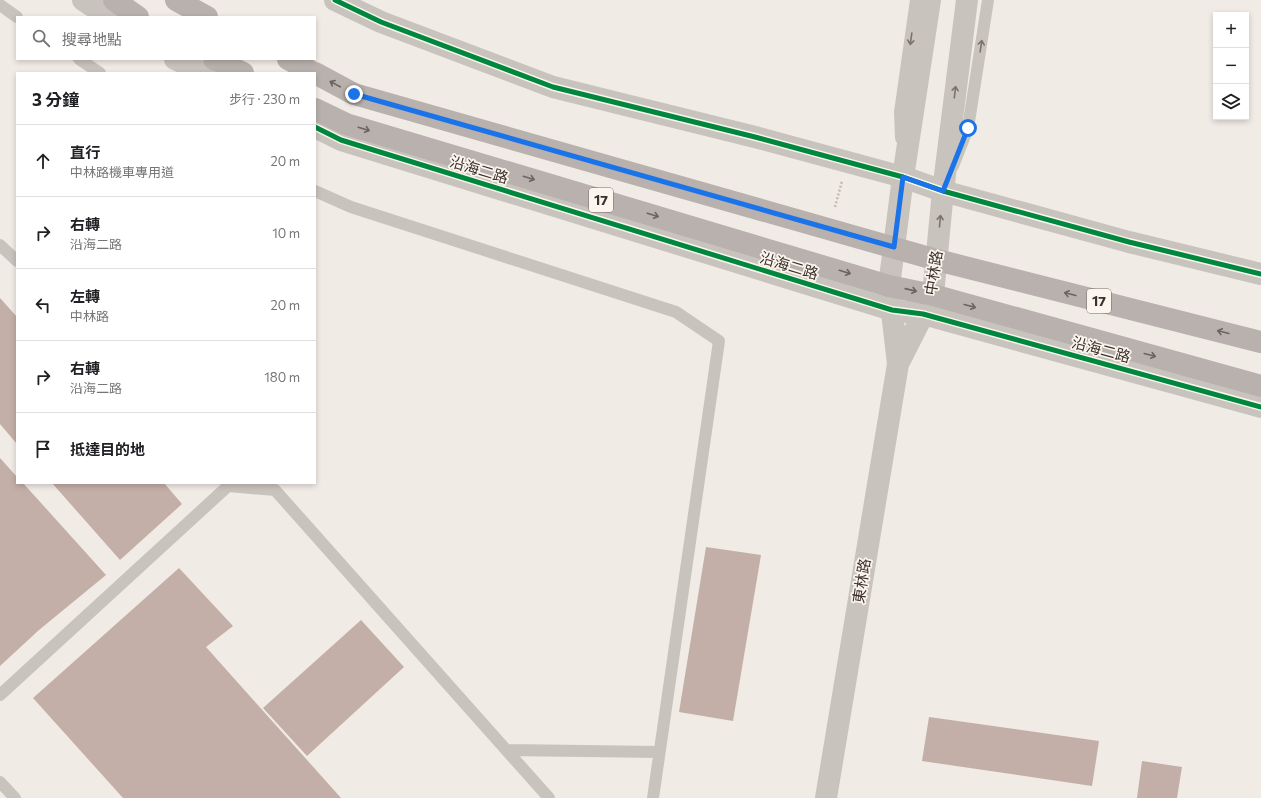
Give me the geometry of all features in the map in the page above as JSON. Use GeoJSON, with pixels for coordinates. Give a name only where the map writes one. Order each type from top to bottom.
{"type":"FeatureCollection","features":[{"type":"Feature","properties":{"kind":"main road"},"geometry":{"type":"LineString","coordinates":[[114,0],[137,16]]}},
{"type":"Feature","properties":{"kind":"main road"},"geometry":{"type":"LineString","coordinates":[[176,0],[205,16]]}},
{"type":"Feature","properties":{"kind":"main road"},"geometry":{"type":"LineString","coordinates":[[216,60],[241,72]]}},
{"type":"Feature","properties":{"kind":"main road","name":"17"},"geometry":{"type":"LineString","coordinates":[[290,60],[313,72]]}},
{"type":"Feature","properties":{"kind":"main road","name":"17"},"geometry":{"type":"LineString","coordinates":[[316,74],[354,94],[937,260],[1261,342]]}},
{"type":"Feature","properties":{"kind":"main road","name":"沿海二路"},"geometry":{"type":"LineString","coordinates":[[316,109],[346,124],[889,286],[928,304],[1261,386]]}},
{"type":"Feature","properties":{"kind":"street"},"geometry":{"type":"LineString","coordinates":[[83,0],[107,16]]}},
{"type":"Feature","properties":{"kind":"street"},"geometry":{"type":"LineString","coordinates":[[335,0],[381,22],[552,87],[755,137],[903,177],[943,191],[1129,242],[1261,274]]}},
{"type":"Feature","properties":{"kind":"street"},"geometry":{"type":"LineString","coordinates":[[898,364],[889,286],[903,177],[930,0]]}},
{"type":"Feature","properties":{"kind":"street","name":"中林路"},"geometry":{"type":"LineString","coordinates":[[898,364],[928,304],[937,260],[943,191],[967,0]]}},
{"type":"Feature","properties":{"kind":"street"},"geometry":{"type":"LineString","coordinates":[[177,60],[201,72]]}},
{"type":"Feature","properties":{"kind":"street","name":"沿海二路"},"geometry":{"type":"LineString","coordinates":[[316,128],[341,140],[892,310],[928,304],[1261,407]]}},
{"type":"Feature","properties":{"kind":"street","name":"東林路"},"geometry":{"type":"LineString","coordinates":[[826,798],[898,364]]}},
{"type":"Feature","properties":{"kind":"lane"},"geometry":{"type":"LineString","coordinates":[[903,177],[900,112],[916,0]]}},
{"type":"Feature","properties":{"kind":"lane"},"geometry":{"type":"LineString","coordinates":[[943,191],[968,128],[988,0]]}},
{"type":"Feature","properties":{"kind":"lane"},"geometry":{"type":"LineString","coordinates":[[0,5],[16,16]]}},
{"type":"Feature","properties":{"kind":"lane"},"geometry":{"type":"LineString","coordinates":[[81,60],[99,72]]}},
{"type":"Feature","properties":{"kind":"lane"},"geometry":{"type":"LineString","coordinates":[[316,191],[351,207],[676,312],[719,341],[653,798]]}},
{"type":"Feature","properties":{"kind":"lane"},"geometry":{"type":"LineString","coordinates":[[0,245],[16,260]]}},
{"type":"Feature","properties":{"kind":"lane"},"geometry":{"type":"LineString","coordinates":[[0,695],[227,484],[275,490],[549,798]]}},
{"type":"Feature","properties":{"kind":"lane"},"geometry":{"type":"LineString","coordinates":[[507,750],[659,752]]}},
{"type":"Feature","properties":{"kind":"lane"},"geometry":{"type":"LineString","coordinates":[[0,782],[15,798]]}},
{"type":"Feature","properties":{"kind":"path"},"geometry":{"type":"LineString","coordinates":[[835,207],[842,181]]}},
{"type":"Feature","properties":{"kind":"building"},"geometry":{"type":"Polygon","coordinates":[[[0,298],[16,316],[16,443],[0,424],[0,298]]]}},
{"type":"Feature","properties":{"kind":"building"},"geometry":{"type":"Polygon","coordinates":[[[0,458],[16,476],[16,484],[24,484],[106,575],[39,630],[0,666],[0,458]]]}},
{"type":"Feature","properties":{"kind":"building"},"geometry":{"type":"Polygon","coordinates":[[[53,484],[165,484],[182,504],[120,560],[53,484]]]}},
{"type":"Feature","properties":{"kind":"building"},"geometry":{"type":"Polygon","coordinates":[[[706,547],[761,555],[733,721],[679,712],[706,547]]]}},
{"type":"Feature","properties":{"kind":"building"},"geometry":{"type":"Polygon","coordinates":[[[179,568],[233,626],[206,647],[341,798],[123,798],[33,698],[179,568]]]}},
{"type":"Feature","properties":{"kind":"building"},"geometry":{"type":"Polygon","coordinates":[[[361,620],[404,667],[307,756],[263,708],[361,620]]]}},
{"type":"Feature","properties":{"kind":"building"},"geometry":{"type":"Polygon","coordinates":[[[929,717],[1099,741],[1092,786],[922,761],[929,717]]]}},
{"type":"Feature","properties":{"kind":"building"},"geometry":{"type":"Polygon","coordinates":[[[1142,761],[1182,767],[1177,798],[1137,798],[1142,761]]]}},
{"type":"Feature","properties":{"kind":"cycle path"},"geometry":{"type":"LineString","coordinates":[[335,0],[381,22],[553,87],[755,137],[903,177],[943,191],[1129,242],[1261,274]]}},
{"type":"Feature","properties":{"kind":"cycle path"},"geometry":{"type":"LineString","coordinates":[[316,128],[341,140],[892,310],[923,314],[1261,407]]}},
{"type":"Feature","properties":{"kind":"route"},"geometry":{"type":"LineString","coordinates":[[354,94],[894,247],[903,177],[943,191],[968,128]]}}]}
